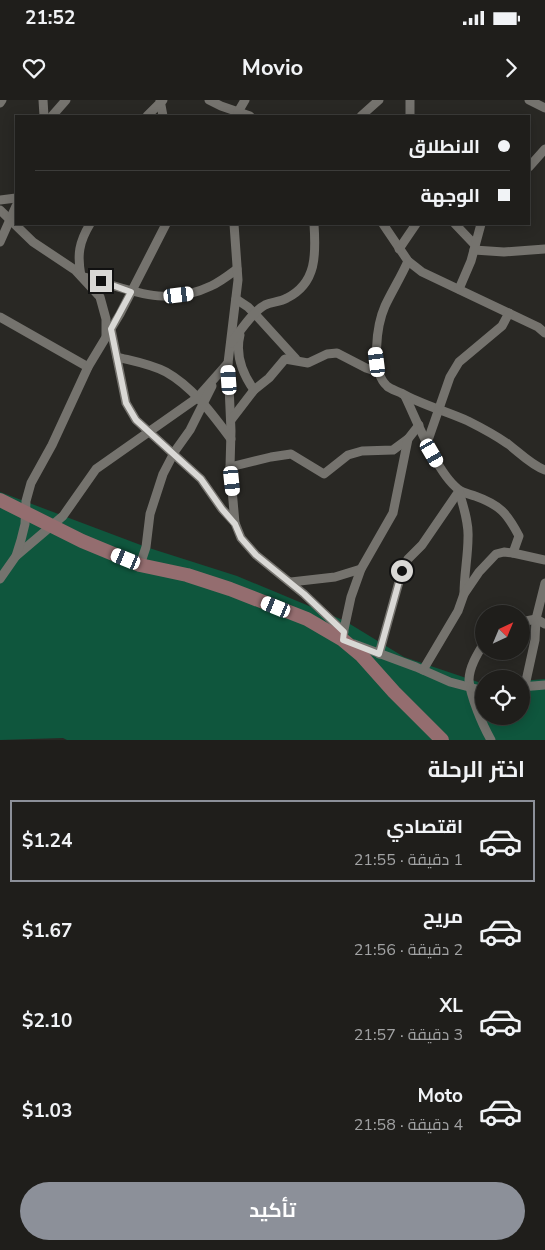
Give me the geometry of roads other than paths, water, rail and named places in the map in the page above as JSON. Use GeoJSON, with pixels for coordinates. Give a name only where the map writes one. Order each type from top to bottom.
{"type":"FeatureCollection","features":[{"type":"Feature","properties":{"kind":"main road"},"geometry":{"type":"LineString","coordinates":[[0,500],[82,541],[140,565],[187,575],[230,589],[307,619],[343,636],[394,692],[442,740]]}},
{"type":"Feature","properties":{"kind":"street"},"geometry":{"type":"LineString","coordinates":[[43,100],[44,115]]}},
{"type":"Feature","properties":{"kind":"street"},"geometry":{"type":"LineString","coordinates":[[53,115],[66,100]]}},
{"type":"Feature","properties":{"kind":"street"},"geometry":{"type":"LineString","coordinates":[[209,100],[233,113],[245,100]]}},
{"type":"Feature","properties":{"kind":"street"},"geometry":{"type":"LineString","coordinates":[[361,115],[379,100]]}},
{"type":"Feature","properties":{"kind":"street"},"geometry":{"type":"LineString","coordinates":[[410,100],[410,115]]}},
{"type":"Feature","properties":{"kind":"street"},"geometry":{"type":"LineString","coordinates":[[529,100],[545,108]]}},
{"type":"Feature","properties":{"kind":"street"},"geometry":{"type":"LineString","coordinates":[[148,115],[161,101]]}},
{"type":"Feature","properties":{"kind":"street"},"geometry":{"type":"LineString","coordinates":[[161,101],[164,115]]}},
{"type":"Feature","properties":{"kind":"street"},"geometry":{"type":"LineString","coordinates":[[530,166],[545,150]]}},
{"type":"Feature","properties":{"kind":"street"},"geometry":{"type":"LineString","coordinates":[[0,200],[15,198]]}},
{"type":"Feature","properties":{"kind":"street"},"geometry":{"type":"LineString","coordinates":[[0,242],[15,208]]}},
{"type":"Feature","properties":{"kind":"street"},"geometry":{"type":"LineString","coordinates":[[0,210],[33,242],[75,270],[100,297],[108,332],[117,357],[126,403],[136,420],[201,479],[235,524],[241,538],[256,555],[291,582],[343,636],[379,654],[450,682],[475,689]]}},
{"type":"Feature","properties":{"kind":"street"},"geometry":{"type":"LineString","coordinates":[[80,276],[78,258],[83,235],[89,225]]}},
{"type":"Feature","properties":{"kind":"street"},"geometry":{"type":"LineString","coordinates":[[0,579],[16,556],[22,540],[26,501],[31,483],[52,446],[88,367],[131,292],[165,225]]}},
{"type":"Feature","properties":{"kind":"street"},"geometry":{"type":"LineString","coordinates":[[234,225],[237,269],[236,299],[228,363],[231,420],[230,467],[235,524]]}},
{"type":"Feature","properties":{"kind":"street"},"geometry":{"type":"LineString","coordinates":[[230,344],[264,306],[287,299],[305,286],[313,269],[314,225]]}},
{"type":"Feature","properties":{"kind":"street"},"geometry":{"type":"LineString","coordinates":[[384,225],[408,262],[422,272],[509,313],[541,325],[545,334]]}},
{"type":"Feature","properties":{"kind":"street"},"geometry":{"type":"LineString","coordinates":[[399,249],[414,225]]}},
{"type":"Feature","properties":{"kind":"street"},"geometry":{"type":"LineString","coordinates":[[456,225],[474,248],[504,252],[545,249]]}},
{"type":"Feature","properties":{"kind":"street"},"geometry":{"type":"LineString","coordinates":[[460,289],[481,225]]}},
{"type":"Feature","properties":{"kind":"street"},"geometry":{"type":"LineString","coordinates":[[408,262],[384,307],[376,352],[378,372],[387,386],[484,429],[508,444],[538,468],[545,470]]}},
{"type":"Feature","properties":{"kind":"street"},"geometry":{"type":"LineString","coordinates":[[80,276],[131,292],[165,297],[192,293],[212,286],[237,269]]}},
{"type":"Feature","properties":{"kind":"street"},"geometry":{"type":"LineString","coordinates":[[236,299],[255,314],[296,360]]}},
{"type":"Feature","properties":{"kind":"street"},"geometry":{"type":"LineString","coordinates":[[427,443],[450,377],[459,362],[502,326],[509,313]]}},
{"type":"Feature","properties":{"kind":"street"},"geometry":{"type":"LineString","coordinates":[[0,317],[88,367]]}},
{"type":"Feature","properties":{"kind":"street"},"geometry":{"type":"LineString","coordinates":[[242,330],[237,346],[246,379],[254,390]]}},
{"type":"Feature","properties":{"kind":"street"},"geometry":{"type":"LineString","coordinates":[[231,420],[254,390],[269,378],[284,359],[308,363],[327,354],[337,353],[378,372]]}},
{"type":"Feature","properties":{"kind":"street"},"geometry":{"type":"LineString","coordinates":[[117,357],[141,362],[166,372],[182,383],[200,401],[231,440]]}},
{"type":"Feature","properties":{"kind":"street"},"geometry":{"type":"LineString","coordinates":[[140,565],[146,547],[150,514],[163,474],[173,454],[190,430],[200,401],[228,363]]}},
{"type":"Feature","properties":{"kind":"street"},"geometry":{"type":"LineString","coordinates":[[406,396],[427,443],[448,480],[459,491],[492,502],[502,509],[512,522],[519,536],[513,553]]}},
{"type":"Feature","properties":{"kind":"street"},"geometry":{"type":"LineString","coordinates":[[16,556],[63,516],[96,469],[148,432],[200,401]]}},
{"type":"Feature","properties":{"kind":"street"},"geometry":{"type":"LineString","coordinates":[[230,467],[291,454],[324,474],[348,455],[362,451],[393,450],[408,439],[419,425]]}},
{"type":"Feature","properties":{"kind":"street"},"geometry":{"type":"LineString","coordinates":[[343,636],[351,597],[361,568],[393,513],[408,439]]}},
{"type":"Feature","properties":{"kind":"street"},"geometry":{"type":"LineString","coordinates":[[459,491],[466,516],[468,538],[464,594]]}},
{"type":"Feature","properties":{"kind":"street"},"geometry":{"type":"LineString","coordinates":[[379,654],[405,565],[422,545],[459,491]]}},
{"type":"Feature","properties":{"kind":"street"},"geometry":{"type":"LineString","coordinates":[[423,670],[458,611],[464,594],[479,572],[496,554],[504,552],[513,553],[545,560]]}},
{"type":"Feature","properties":{"kind":"street"},"geometry":{"type":"LineString","coordinates":[[291,582],[335,577],[361,568]]}},
{"type":"Feature","properties":{"kind":"street"},"geometry":{"type":"LineString","coordinates":[[528,670],[535,640],[536,619],[545,583]]}},
{"type":"Feature","properties":{"kind":"street"},"geometry":{"type":"LineString","coordinates":[[530,620],[536,619],[545,624]]}},
{"type":"Feature","properties":{"kind":"street"},"geometry":{"type":"LineString","coordinates":[[475,657],[469,679],[483,726],[491,740]]}},
{"type":"Feature","properties":{"kind":"street"},"geometry":{"type":"LineString","coordinates":[[530,684],[545,685]]}}]}
